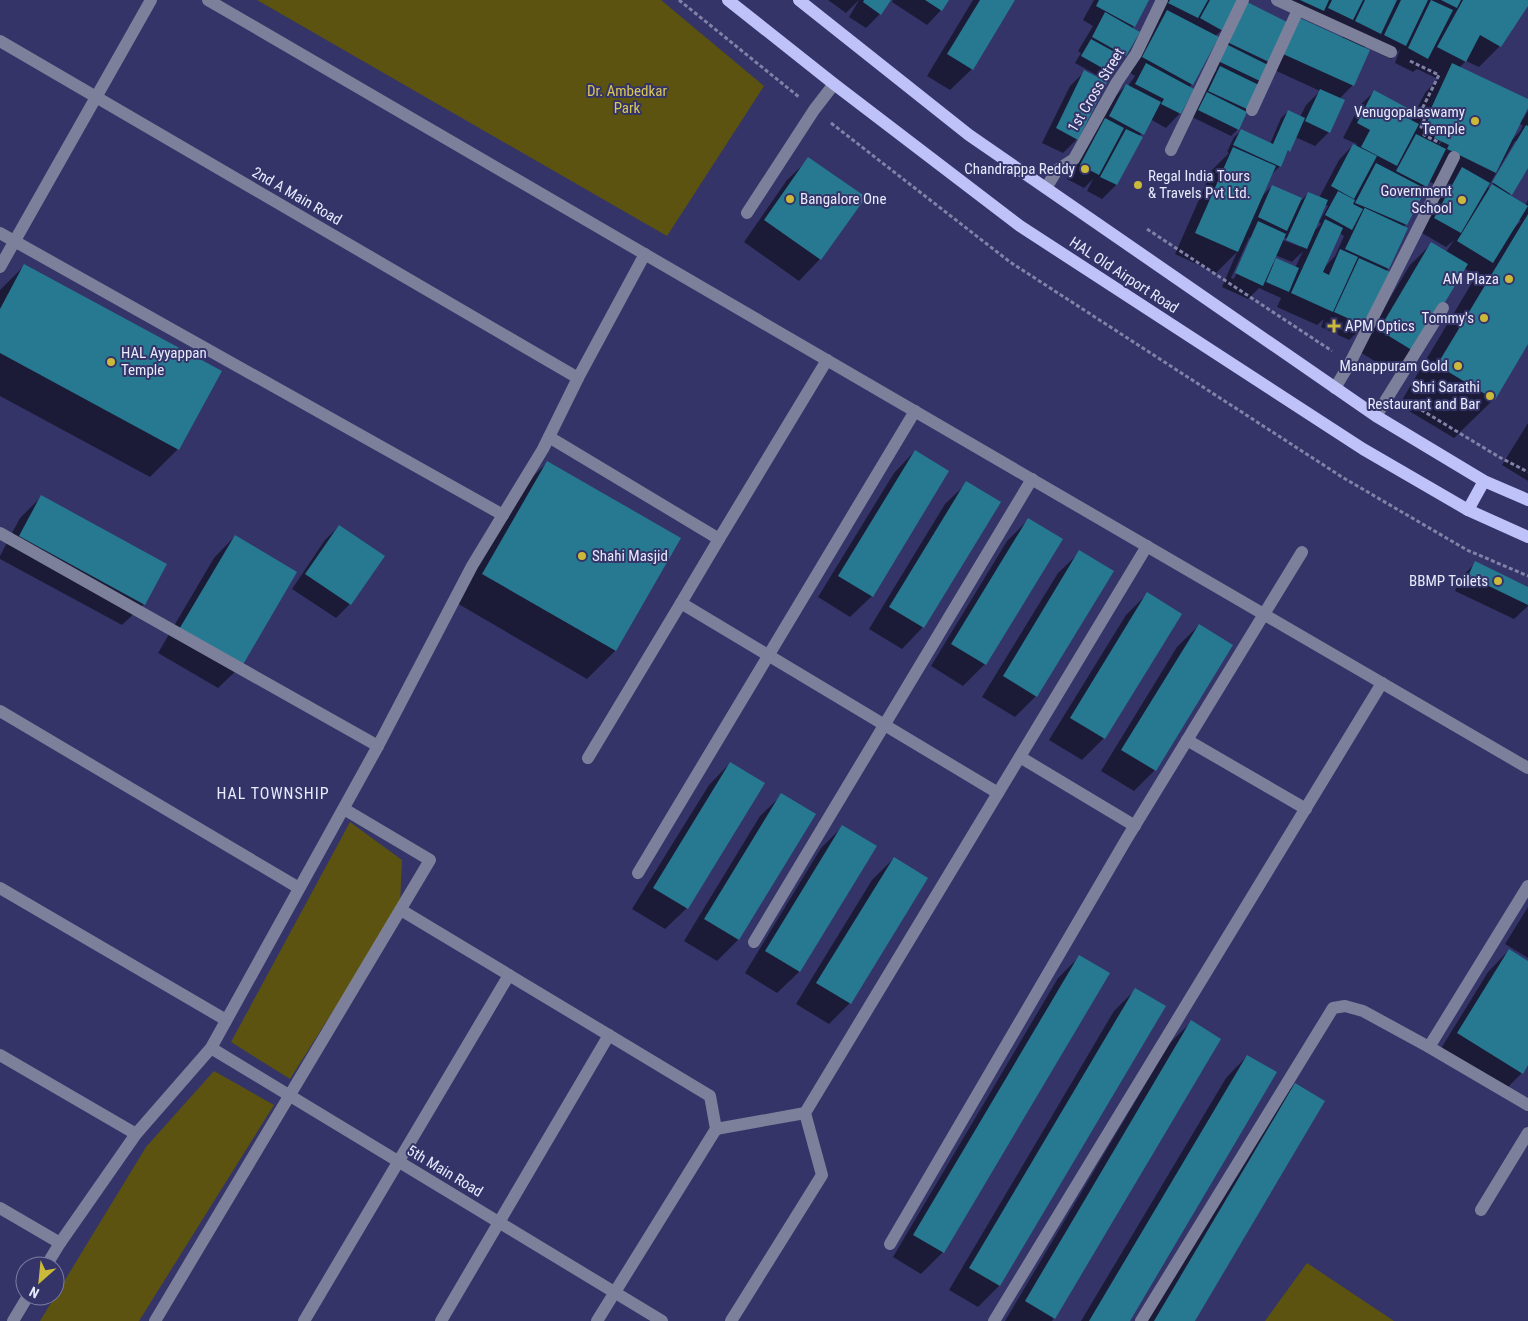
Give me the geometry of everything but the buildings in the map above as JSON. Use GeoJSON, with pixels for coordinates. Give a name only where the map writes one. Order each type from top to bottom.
{"type":"FeatureCollection","features":[{"type":"Feature","properties":{"kind":"main road","name":"HAL Old Airport Road"},"geometry":{"type":"LineString","coordinates":[[728,0],[834,84],[1020,226],[1363,450],[1468,510],[1528,537]]}},
{"type":"Feature","properties":{"kind":"main road","name":"HAL Old Airport Road"},"geometry":{"type":"LineString","coordinates":[[799,0],[970,135],[1376,416],[1484,482],[1528,500]]}},
{"type":"Feature","properties":{"kind":"main road"},"geometry":{"type":"LineString","coordinates":[[1468,510],[1484,482]]}},
{"type":"Feature","properties":{"kind":"street"},"geometry":{"type":"LineString","coordinates":[[0,267],[151,0]]}},
{"type":"Feature","properties":{"kind":"street"},"geometry":{"type":"LineString","coordinates":[[208,0],[1528,768]]}},
{"type":"Feature","properties":{"kind":"street","name":"1st Cross Street"},"geometry":{"type":"LineString","coordinates":[[1046,188],[1057,170],[1074,159],[1117,82],[1136,54],[1162,0]]}},
{"type":"Feature","properties":{"kind":"street"},"geometry":{"type":"LineString","coordinates":[[1171,150],[1243,0]]}},
{"type":"Feature","properties":{"kind":"street"},"geometry":{"type":"LineString","coordinates":[[1277,0],[1391,52]]}},
{"type":"Feature","properties":{"kind":"street"},"geometry":{"type":"LineString","coordinates":[[1252,110],[1298,10]]}},
{"type":"Feature","properties":{"kind":"street","name":"2nd A Main Road"},"geometry":{"type":"LineString","coordinates":[[0,41],[578,378]]}},
{"type":"Feature","properties":{"kind":"street"},"geometry":{"type":"LineString","coordinates":[[747,212],[814,110],[834,84]]}},
{"type":"Feature","properties":{"kind":"street"},"geometry":{"type":"LineString","coordinates":[[1336,388],[1454,156]]}},
{"type":"Feature","properties":{"kind":"street"},"geometry":{"type":"LineString","coordinates":[[0,233],[503,515]]}},
{"type":"Feature","properties":{"kind":"street"},"geometry":{"type":"LineString","coordinates":[[52,1256],[136,1134],[211,1048],[344,809],[472,566],[549,437],[578,378],[645,254]]}},
{"type":"Feature","properties":{"kind":"street"},"geometry":{"type":"LineString","coordinates":[[1376,416],[1443,308]]}},
{"type":"Feature","properties":{"kind":"street"},"geometry":{"type":"LineString","coordinates":[[588,758],[827,360]]}},
{"type":"Feature","properties":{"kind":"street"},"geometry":{"type":"LineString","coordinates":[[638,873],[915,411]]}},
{"type":"Feature","properties":{"kind":"street"},"geometry":{"type":"LineString","coordinates":[[549,437],[720,539]]}},
{"type":"Feature","properties":{"kind":"street"},"geometry":{"type":"LineString","coordinates":[[754,942],[1032,479]]}},
{"type":"Feature","properties":{"kind":"street"},"geometry":{"type":"LineString","coordinates":[[0,533],[378,746]]}},
{"type":"Feature","properties":{"kind":"street"},"geometry":{"type":"LineString","coordinates":[[731,1321],[822,1175],[805,1113],[1146,546]]}},
{"type":"Feature","properties":{"kind":"street"},"geometry":{"type":"LineString","coordinates":[[890,1244],[1135,826],[1302,552]]}},
{"type":"Feature","properties":{"kind":"street"},"geometry":{"type":"LineString","coordinates":[[681,603],[998,793]]}},
{"type":"Feature","properties":{"kind":"street"},"geometry":{"type":"LineString","coordinates":[[994,1321],[1382,683]]}},
{"type":"Feature","properties":{"kind":"street"},"geometry":{"type":"LineString","coordinates":[[0,711],[300,888]]}},
{"type":"Feature","properties":{"kind":"street"},"geometry":{"type":"LineString","coordinates":[[1187,740],[1306,809]]}},
{"type":"Feature","properties":{"kind":"street"},"geometry":{"type":"LineString","coordinates":[[1020,757],[1135,826]]}},
{"type":"Feature","properties":{"kind":"street"},"geometry":{"type":"LineString","coordinates":[[156,1321],[430,860],[344,809]]}},
{"type":"Feature","properties":{"kind":"street"},"geometry":{"type":"LineString","coordinates":[[1429,1047],[1528,886]]}},
{"type":"Feature","properties":{"kind":"street"},"geometry":{"type":"LineString","coordinates":[[0,888],[226,1020]]}},
{"type":"Feature","properties":{"kind":"street"},"geometry":{"type":"LineString","coordinates":[[401,910],[710,1096],[716,1129],[597,1321]]}},
{"type":"Feature","properties":{"kind":"street"},"geometry":{"type":"LineString","coordinates":[[304,1321],[509,975]]}},
{"type":"Feature","properties":{"kind":"street"},"geometry":{"type":"LineString","coordinates":[[1141,1321],[1333,1008],[1345,1006],[1363,1011],[1528,1105]]}},
{"type":"Feature","properties":{"kind":"street"},"geometry":{"type":"LineString","coordinates":[[441,1321],[609,1035]]}},
{"type":"Feature","properties":{"kind":"street","name":"5th Main Road"},"geometry":{"type":"LineString","coordinates":[[211,1048],[662,1321]]}},
{"type":"Feature","properties":{"kind":"street"},"geometry":{"type":"LineString","coordinates":[[0,1055],[136,1134]]}},
{"type":"Feature","properties":{"kind":"street"},"geometry":{"type":"LineString","coordinates":[[716,1129],[805,1113]]}},
{"type":"Feature","properties":{"kind":"street"},"geometry":{"type":"LineString","coordinates":[[1481,1210],[1528,1133]]}},
{"type":"Feature","properties":{"kind":"street"},"geometry":{"type":"LineString","coordinates":[[0,1208],[60,1243]]}},
{"type":"Feature","properties":{"kind":"street"},"geometry":{"type":"LineString","coordinates":[[14,1321],[22,1306]]}},
{"type":"Feature","properties":{"kind":"path"},"geometry":{"type":"LineString","coordinates":[[679,0],[814,110],[1010,262],[1342,477],[1466,550],[1528,576]]}},
{"type":"Feature","properties":{"kind":"path"},"geometry":{"type":"LineString","coordinates":[[1391,52],[1438,75],[1419,115],[1425,118],[1421,127],[1427,130],[1424,135],[1448,146],[1445,153],[1454,156]]}},
{"type":"Feature","properties":{"kind":"path"},"geometry":{"type":"LineString","coordinates":[[1147,229],[1350,363]]}},
{"type":"Feature","properties":{"kind":"path"},"geometry":{"type":"LineString","coordinates":[[1392,392],[1499,457],[1528,472]]}},
{"type":"Feature","properties":{"kind":"green space","name":"Dr. Ambedkar Park"},"geometry":{"type":"Polygon","coordinates":[[[257,0],[661,0],[764,86],[667,236],[257,0]]]}},
{"type":"Feature","properties":{"kind":"green space"},"geometry":{"type":"Polygon","coordinates":[[[350,822],[402,860],[400,905],[290,1079],[231,1042],[350,822]]]}},
{"type":"Feature","properties":{"kind":"green space"},"geometry":{"type":"Polygon","coordinates":[[[214,1071],[274,1105],[139,1321],[40,1321],[49,1306],[65,1306],[65,1280],[146,1147],[214,1071]]]}},
{"type":"Feature","properties":{"kind":"green space"},"geometry":{"type":"Polygon","coordinates":[[[1307,1263],[1394,1321],[1265,1321],[1307,1263]]]}},
{"type":"Feature","properties":{"kind":"place","name":"Venugopalaswamy Temple"},"geometry":{"type":"Point","coordinates":[1475,121]}},
{"type":"Feature","properties":{"kind":"place","name":"Chandrappa Reddy"},"geometry":{"type":"Point","coordinates":[1085,169]}},
{"type":"Feature","properties":{"kind":"place","name":"Regal India Tours & Travels Pvt Ltd."},"geometry":{"type":"Point","coordinates":[1138,185]}},
{"type":"Feature","properties":{"kind":"place","name":"Bangalore One"},"geometry":{"type":"Point","coordinates":[790,199]}},
{"type":"Feature","properties":{"kind":"place","name":"Government School"},"geometry":{"type":"Point","coordinates":[1462,200]}},
{"type":"Feature","properties":{"kind":"place","name":"AM Plaza"},"geometry":{"type":"Point","coordinates":[1509,279]}},
{"type":"Feature","properties":{"kind":"place","name":"Tommy's"},"geometry":{"type":"Point","coordinates":[1484,318]}},
{"type":"Feature","properties":{"kind":"place","name":"APM Optics"},"geometry":{"type":"Point","coordinates":[1334,326]}},
{"type":"Feature","properties":{"kind":"place","name":"HAL Ayyappan Temple"},"geometry":{"type":"Point","coordinates":[111,362]}},
{"type":"Feature","properties":{"kind":"place","name":"Manappuram Gold"},"geometry":{"type":"Point","coordinates":[1458,366]}},
{"type":"Feature","properties":{"kind":"place","name":"Shri Sarathi Restaurant and Bar"},"geometry":{"type":"Point","coordinates":[1490,396]}},
{"type":"Feature","properties":{"kind":"place","name":"Shahi Masjid"},"geometry":{"type":"Point","coordinates":[582,556]}},
{"type":"Feature","properties":{"kind":"place","name":"BBMP Toilets"},"geometry":{"type":"Point","coordinates":[1498,581]}},
{"type":"Feature","properties":{"kind":"district","name":"HAL TOWNSHIP"},"geometry":{"type":"Point","coordinates":[273,793]}}]}
